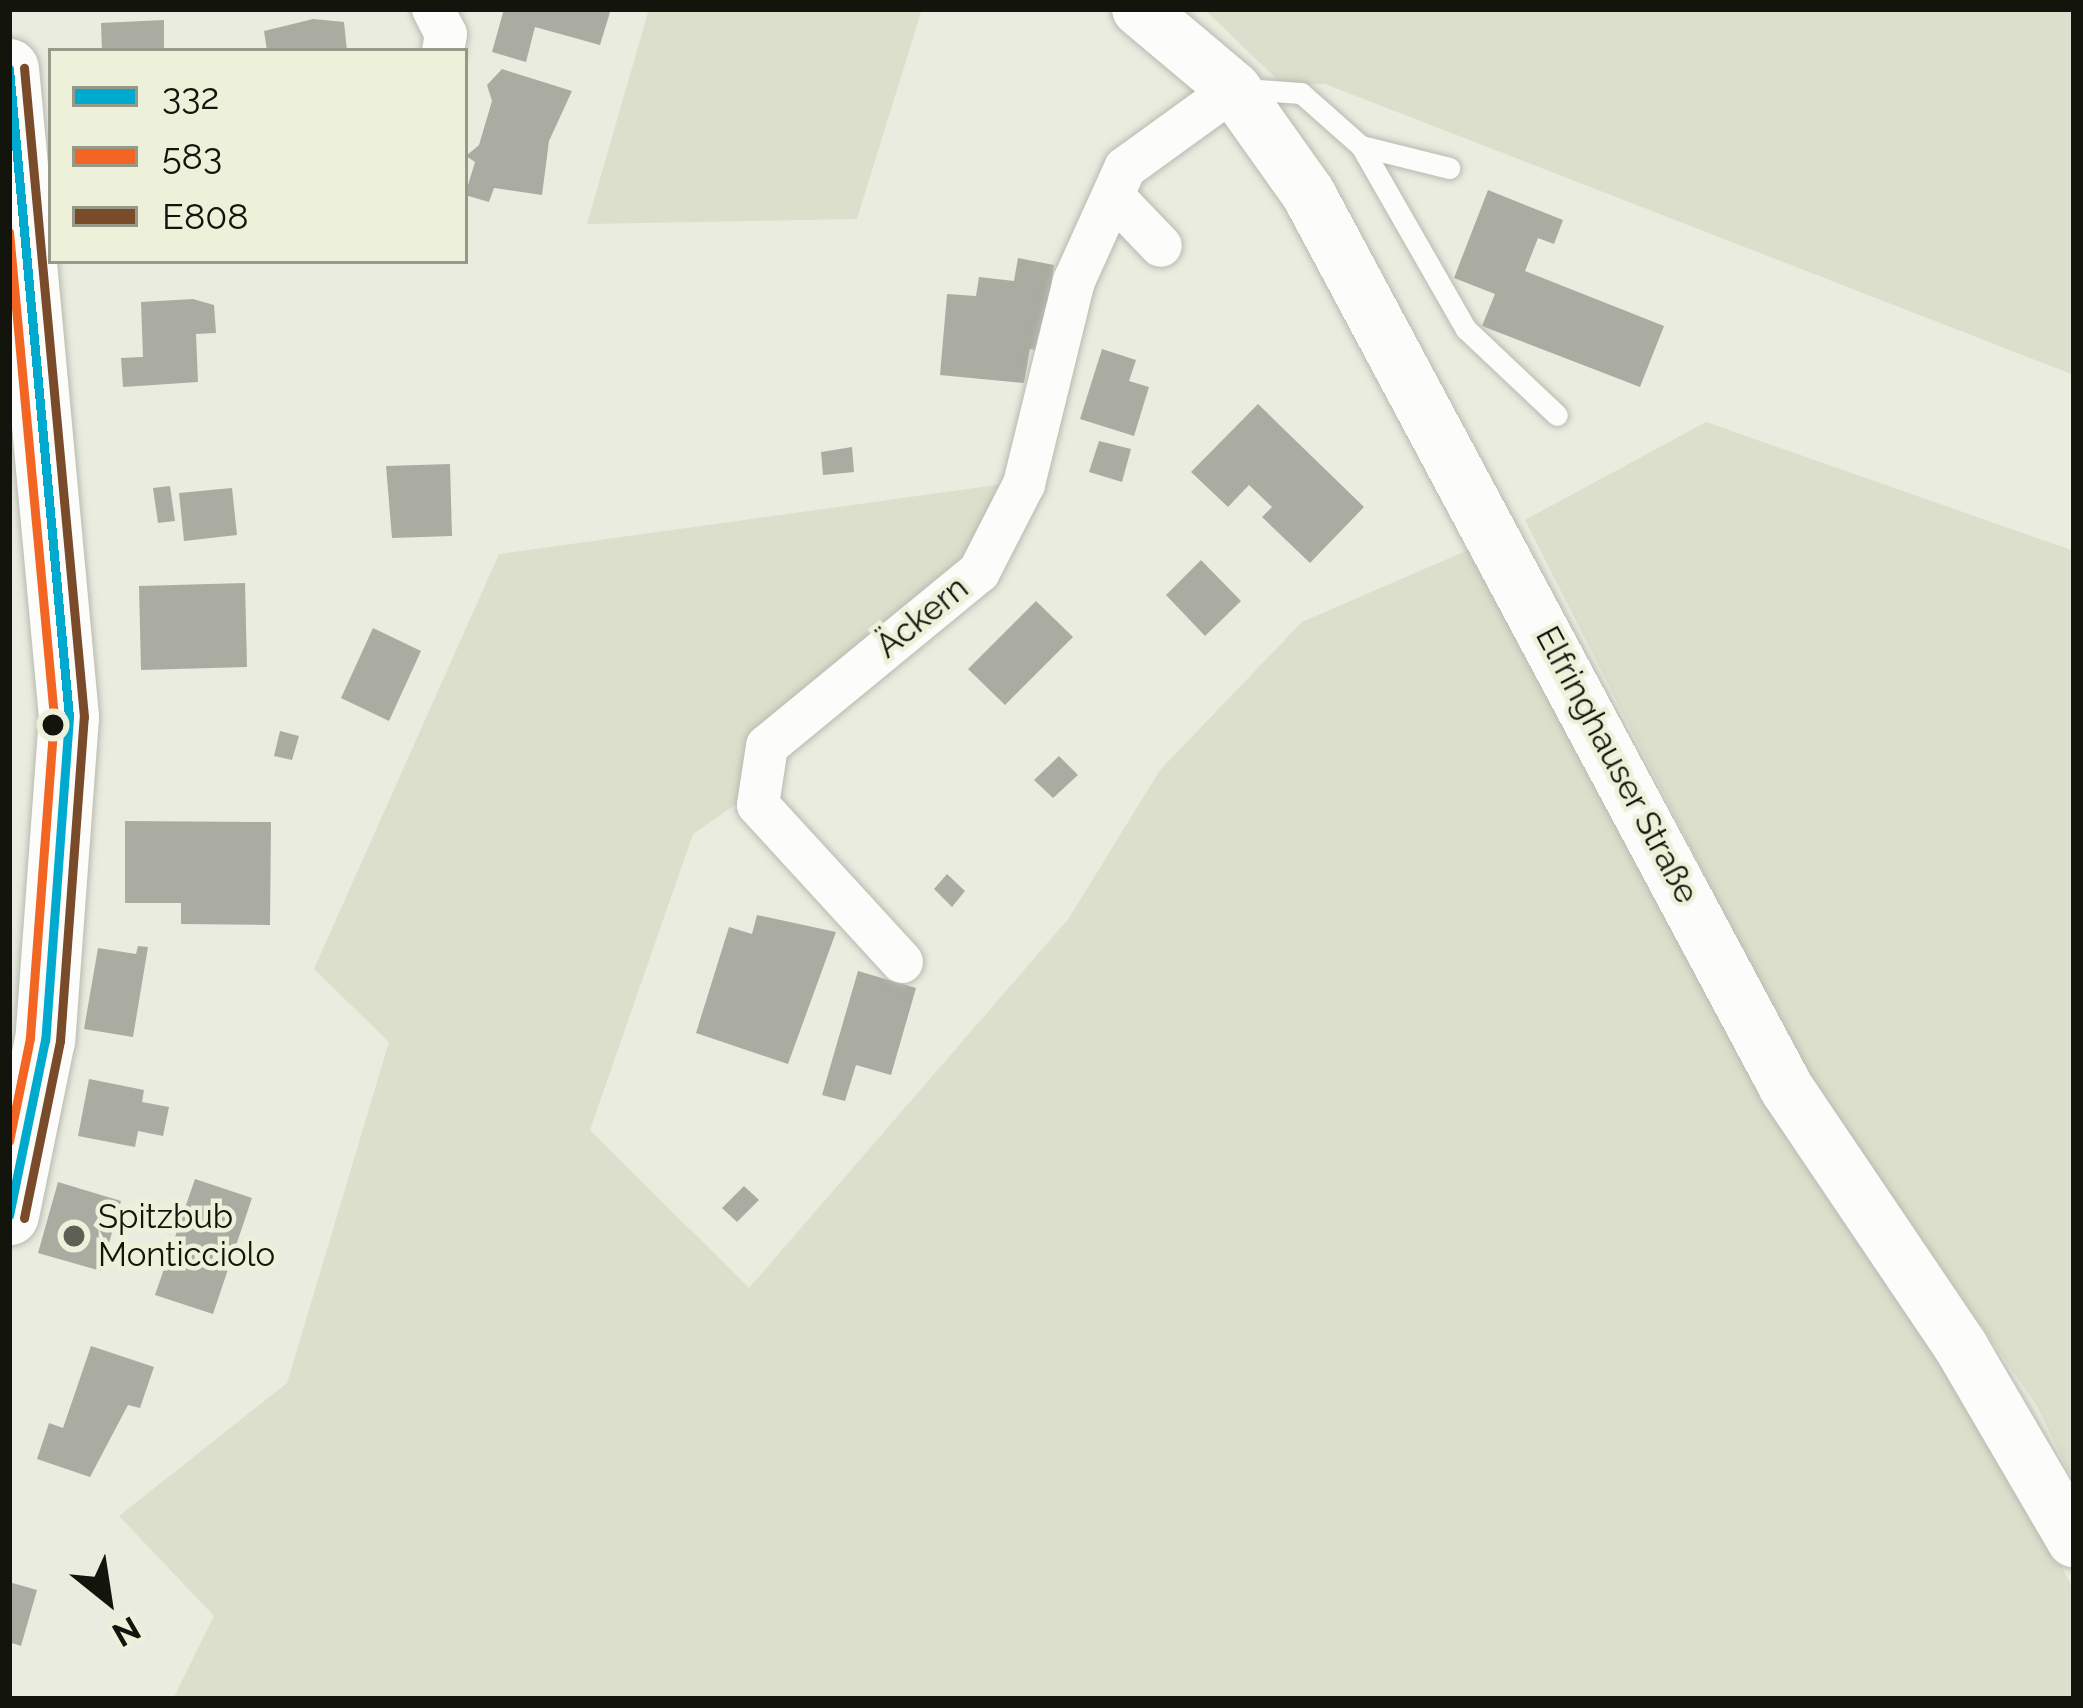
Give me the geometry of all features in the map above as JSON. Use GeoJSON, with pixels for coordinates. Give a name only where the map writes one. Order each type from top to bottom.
{"type":"FeatureCollection","features":[{"type":"Feature","properties":{"kind":"main road"},"geometry":{"type":"LineString","coordinates":[[9,69],[13,141],[37,220],[29,436],[69,717],[62,886],[42,1062],[9,1215]]}},
{"type":"Feature","properties":{"kind":"street"},"geometry":{"type":"LineString","coordinates":[[433,9],[446,34],[444,48]]}},
{"type":"Feature","properties":{"kind":"street","name":"Elfringhauser Straße"},"geometry":{"type":"LineString","coordinates":[[1139,9],[1234,89],[1397,348],[1787,1089],[1961,1347],[2074,1540]]}},
{"type":"Feature","properties":{"kind":"street","name":"Äckern"},"geometry":{"type":"LineString","coordinates":[[902,962],[758,805],[767,746],[979,572],[1024,484],[1074,281],[1125,168],[1234,89]]}},
{"type":"Feature","properties":{"kind":"street"},"geometry":{"type":"LineString","coordinates":[[1113,196],[1161,246]]}},
{"type":"Feature","properties":{"kind":"lane"},"geometry":{"type":"LineString","coordinates":[[1234,89],[1301,93],[1361,146],[1466,329],[1557,415]]}},
{"type":"Feature","properties":{"kind":"lane"},"geometry":{"type":"LineString","coordinates":[[1361,146],[1448,168]]}},
{"type":"Feature","properties":{"kind":"green space"},"geometry":{"type":"Polygon","coordinates":[[[649,9],[922,9],[857,219],[587,224],[649,9]]]}},
{"type":"Feature","properties":{"kind":"green space"},"geometry":{"type":"Polygon","coordinates":[[[1204,9],[2074,9],[2074,375],[1325,84],[1284,86],[1204,9]]]}},
{"type":"Feature","properties":{"kind":"green space"},"geometry":{"type":"Polygon","coordinates":[[[1706,422],[2074,551],[2074,1483],[2037,1406],[1798,1059],[1525,520],[1706,422]]]}},
{"type":"Feature","properties":{"kind":"green space"},"geometry":{"type":"Polygon","coordinates":[[[1011,483],[964,558],[745,798],[693,834],[590,1130],[749,1288],[1069,918],[1160,770],[1302,622],[1475,547],[1793,1149],[2002,1447],[2074,1591],[2074,1699],[173,1699],[214,1616],[119,1516],[287,1383],[389,1042],[314,969],[499,554],[1011,483]]]}},
{"type":"Feature","properties":{"kind":"building"},"geometry":{"type":"Polygon","coordinates":[[[504,9],[611,9],[600,45],[535,27],[526,62],[492,52],[504,9]]]}},
{"type":"Feature","properties":{"kind":"building"},"geometry":{"type":"Polygon","coordinates":[[[313,19],[344,22],[347,48],[267,48],[264,31],[313,19]]]}},
{"type":"Feature","properties":{"kind":"building"},"geometry":{"type":"Polygon","coordinates":[[[164,20],[164,48],[102,48],[101,23],[164,20]]]}},
{"type":"Feature","properties":{"kind":"building"},"geometry":{"type":"Polygon","coordinates":[[[502,69],[572,91],[549,141],[542,195],[494,188],[489,202],[468,196],[475,162],[468,154],[479,145],[492,101],[487,85],[502,69]]]}},
{"type":"Feature","properties":{"kind":"building"},"geometry":{"type":"Polygon","coordinates":[[[1488,190],[1563,220],[1554,244],[1538,238],[1525,271],[1664,326],[1640,387],[1482,326],[1495,294],[1454,278],[1488,190]]]}},
{"type":"Feature","properties":{"kind":"building"},"geometry":{"type":"Polygon","coordinates":[[[1018,258],[1054,265],[1042,351],[1030,349],[1024,383],[940,375],[947,294],[976,296],[979,277],[1014,281],[1018,258]]]}},
{"type":"Feature","properties":{"kind":"building"},"geometry":{"type":"Polygon","coordinates":[[[193,299],[214,305],[216,333],[196,334],[198,382],[123,387],[121,358],[143,357],[141,302],[193,299]]]}},
{"type":"Feature","properties":{"kind":"building"},"geometry":{"type":"Polygon","coordinates":[[[1102,349],[1136,360],[1129,381],[1149,387],[1134,436],[1080,419],[1102,349]]]}},
{"type":"Feature","properties":{"kind":"building"},"geometry":{"type":"Polygon","coordinates":[[[1258,404],[1364,507],[1310,563],[1262,517],[1272,507],[1249,485],[1228,507],[1191,472],[1258,404]]]}},
{"type":"Feature","properties":{"kind":"building"},"geometry":{"type":"Polygon","coordinates":[[[1099,441],[1131,449],[1122,482],[1089,472],[1099,441]]]}},
{"type":"Feature","properties":{"kind":"building"},"geometry":{"type":"Polygon","coordinates":[[[852,447],[854,472],[823,475],[821,452],[852,447]]]}},
{"type":"Feature","properties":{"kind":"building"},"geometry":{"type":"Polygon","coordinates":[[[450,464],[452,536],[392,538],[386,466],[450,464]]]}},
{"type":"Feature","properties":{"kind":"building"},"geometry":{"type":"Polygon","coordinates":[[[170,486],[175,521],[158,523],[153,488],[170,486]]]}},
{"type":"Feature","properties":{"kind":"building"},"geometry":{"type":"Polygon","coordinates":[[[232,488],[237,535],[184,541],[179,493],[232,488]]]}},
{"type":"Feature","properties":{"kind":"building"},"geometry":{"type":"Polygon","coordinates":[[[1201,560],[1241,601],[1205,636],[1166,595],[1201,560]]]}},
{"type":"Feature","properties":{"kind":"building"},"geometry":{"type":"Polygon","coordinates":[[[245,583],[247,667],[141,670],[139,586],[245,583]]]}},
{"type":"Feature","properties":{"kind":"building"},"geometry":{"type":"Polygon","coordinates":[[[1036,601],[1073,637],[1005,705],[968,669],[1036,601]]]}},
{"type":"Feature","properties":{"kind":"building"},"geometry":{"type":"Polygon","coordinates":[[[373,628],[421,651],[389,721],[341,698],[373,628]]]}},
{"type":"Feature","properties":{"kind":"building"},"geometry":{"type":"Polygon","coordinates":[[[280,731],[299,736],[292,760],[274,756],[280,731]]]}},
{"type":"Feature","properties":{"kind":"building"},"geometry":{"type":"Polygon","coordinates":[[[1059,756],[1078,775],[1053,798],[1034,780],[1059,756]]]}},
{"type":"Feature","properties":{"kind":"building"},"geometry":{"type":"Polygon","coordinates":[[[125,821],[271,822],[270,925],[181,924],[181,903],[125,903],[125,821]]]}},
{"type":"Feature","properties":{"kind":"building"},"geometry":{"type":"Polygon","coordinates":[[[947,874],[965,891],[952,907],[934,889],[947,874]]]}},
{"type":"Feature","properties":{"kind":"building"},"geometry":{"type":"Polygon","coordinates":[[[757,915],[836,932],[788,1064],[696,1033],[729,927],[752,934],[757,915]]]}},
{"type":"Feature","properties":{"kind":"building"},"geometry":{"type":"Polygon","coordinates":[[[138,946],[148,947],[133,1037],[84,1029],[98,948],[136,954],[138,946]]]}},
{"type":"Feature","properties":{"kind":"building"},"geometry":{"type":"Polygon","coordinates":[[[858,971],[916,988],[891,1075],[856,1065],[845,1101],[822,1095],[858,971]]]}},
{"type":"Feature","properties":{"kind":"building"},"geometry":{"type":"Polygon","coordinates":[[[89,1079],[144,1090],[142,1102],[169,1107],[163,1136],[138,1131],[135,1147],[78,1136],[89,1079]]]}},
{"type":"Feature","properties":{"kind":"building"},"geometry":{"type":"Polygon","coordinates":[[[195,1179],[252,1198],[213,1314],[155,1295],[195,1179]]]}},
{"type":"Feature","properties":{"kind":"building"},"geometry":{"type":"Polygon","coordinates":[[[58,1182],[121,1201],[101,1271],[38,1253],[58,1182]]]}},
{"type":"Feature","properties":{"kind":"building"},"geometry":{"type":"Polygon","coordinates":[[[744,1186],[759,1200],[737,1222],[722,1208],[744,1186]]]}},
{"type":"Feature","properties":{"kind":"building"},"geometry":{"type":"Polygon","coordinates":[[[91,1346],[154,1367],[140,1408],[128,1405],[90,1477],[37,1459],[49,1423],[63,1428],[91,1346]]]}},
{"type":"Feature","properties":{"kind":"building"},"geometry":{"type":"Polygon","coordinates":[[[9,1582],[37,1590],[21,1646],[9,1642],[9,1582]]]}},
{"type":"Feature","properties":{"kind":"transit line","name":"E808"},"geometry":{"type":"LineString","coordinates":[[24,68],[84,717],[60,1041],[24,1218]]}},
{"type":"Feature","properties":{"kind":"transit line","name":"332"},"geometry":{"type":"LineString","coordinates":[[9,69],[69,717],[45,1040],[9,1215]]}},
{"type":"Feature","properties":{"kind":"transit line","name":"583"},"geometry":{"type":"LineString","coordinates":[[9,232],[54,717],[30,1038],[9,1141]]}},
{"type":"Feature","properties":{"kind":"place","name":"Spitzbub Monticciolo"},"geometry":{"type":"Point","coordinates":[74,1236]}}]}
